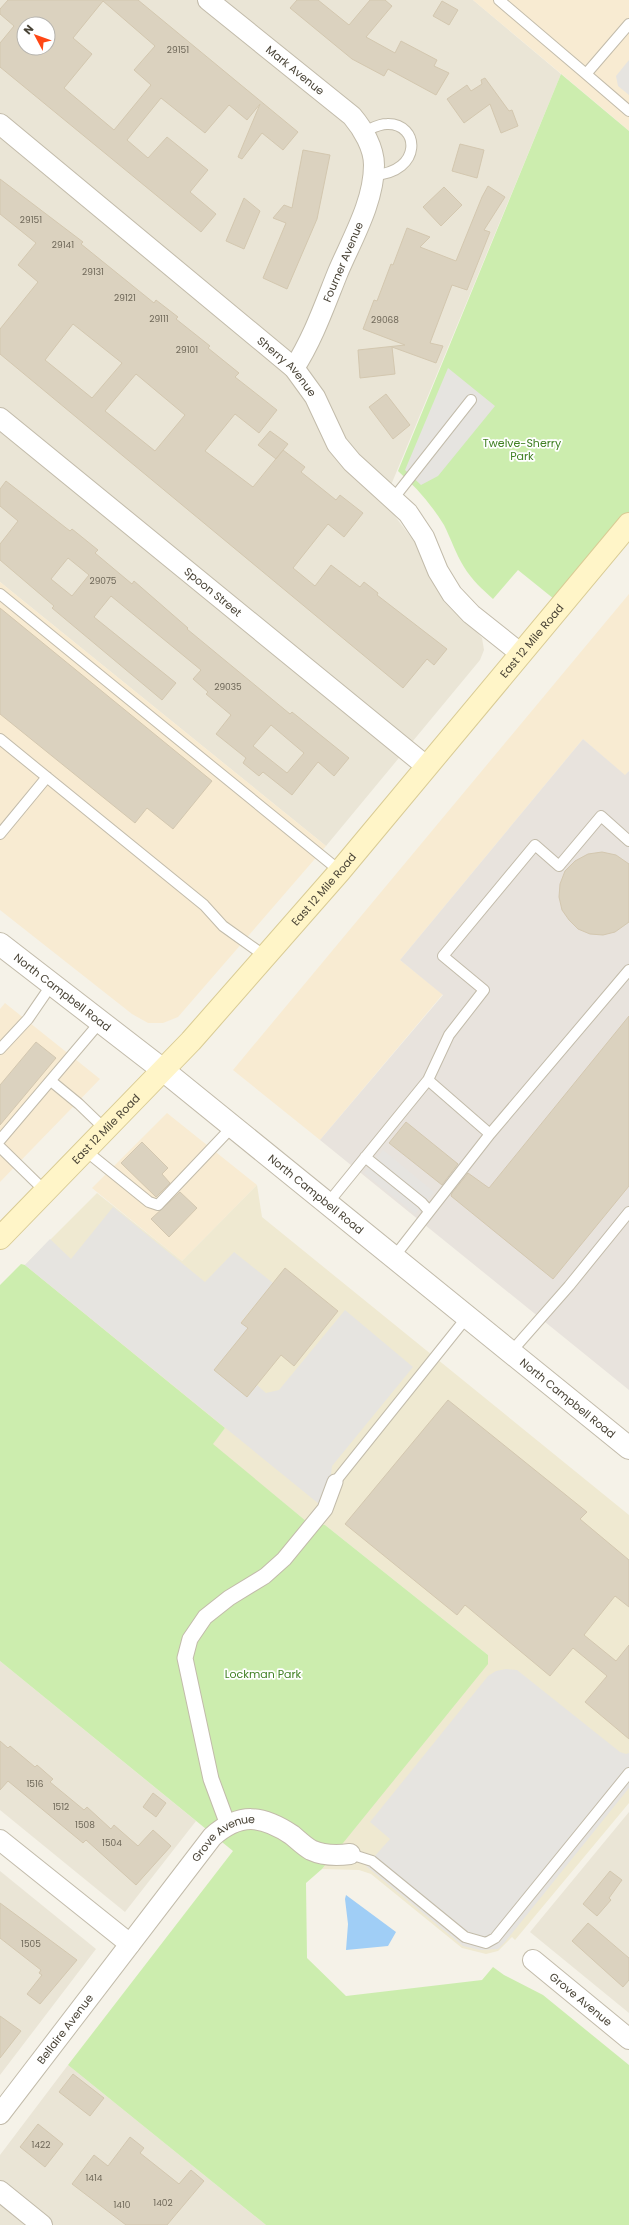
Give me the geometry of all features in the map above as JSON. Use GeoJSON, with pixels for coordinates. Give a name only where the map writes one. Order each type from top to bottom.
{"type":"FeatureCollection","features":[{"type":"Feature","properties":{"kind":"main road","name":"East 12 Mile Road"},"geometry":{"type":"LineString","coordinates":[[0,1238],[86,1152],[191,1041],[340,871],[520,653],[629,524]]}},
{"type":"Feature","properties":{"kind":"street","name":"Mark Avenue"},"geometry":{"type":"LineString","coordinates":[[208,0],[352,116],[363,132],[371,150]]}},
{"type":"Feature","properties":{"kind":"street","name":"Sherry Avenue"},"geometry":{"type":"LineString","coordinates":[[0,124],[294,368],[315,398],[338,444],[352,462],[408,513],[424,537],[438,571],[452,594],[472,614],[520,653]]}},
{"type":"Feature","properties":{"kind":"street","name":"Fourner Avenue"},"geometry":{"type":"LineString","coordinates":[[294,368],[311,338],[362,214],[374,175],[374,163],[371,150]]}},
{"type":"Feature","properties":{"kind":"street","name":"Spoon Street"},"geometry":{"type":"LineString","coordinates":[[0,418],[426,766]]}},
{"type":"Feature","properties":{"kind":"street","name":"North Campbell Road"},"geometry":{"type":"LineString","coordinates":[[0,944],[233,1126],[629,1448]]}},
{"type":"Feature","properties":{"kind":"street"},"geometry":{"type":"LineString","coordinates":[[228,1825],[211,1779],[185,1658],[190,1638],[205,1617],[229,1598],[265,1576],[284,1559],[325,1509],[335,1482]]}},
{"type":"Feature","properties":{"kind":"street","name":"Grove Avenue"},"geometry":{"type":"LineString","coordinates":[[130,1944],[212,1837],[228,1825],[245,1819],[261,1819],[276,1824],[310,1849],[326,1855],[338,1856],[350,1854]]}},
{"type":"Feature","properties":{"kind":"street"},"geometry":{"type":"LineString","coordinates":[[0,1840],[130,1944]]}},
{"type":"Feature","properties":{"kind":"street","name":"Bellaire Avenue"},"geometry":{"type":"LineString","coordinates":[[0,2114],[130,1944]]}},
{"type":"Feature","properties":{"kind":"street","name":"Grove Avenue"},"geometry":{"type":"LineString","coordinates":[[533,1960],[629,2039]]}},
{"type":"Feature","properties":{"kind":"street"},"geometry":{"type":"LineString","coordinates":[[0,2191],[42,2225]]}},
{"type":"Feature","properties":{"kind":"lane"},"geometry":{"type":"LineString","coordinates":[[498,0],[629,111]]}},
{"type":"Feature","properties":{"kind":"lane"},"geometry":{"type":"LineString","coordinates":[[586,74],[629,24]]}},
{"type":"Feature","properties":{"kind":"lane"},"geometry":{"type":"LineString","coordinates":[[363,132],[377,126],[387,124],[396,126],[405,130],[412,148],[410,158],[404,165],[393,172],[374,175]]}},
{"type":"Feature","properties":{"kind":"lane"},"geometry":{"type":"LineString","coordinates":[[393,499],[471,400]]}},
{"type":"Feature","properties":{"kind":"lane"},"geometry":{"type":"LineString","coordinates":[[0,594],[340,871]]}},
{"type":"Feature","properties":{"kind":"lane"},"geometry":{"type":"LineString","coordinates":[[0,739],[204,906],[223,926],[265,956]]}},
{"type":"Feature","properties":{"kind":"lane"},"geometry":{"type":"LineString","coordinates":[[0,834],[47,777]]}},
{"type":"Feature","properties":{"kind":"lane"},"geometry":{"type":"LineString","coordinates":[[328,1203],[428,1080],[449,1035],[484,990],[442,956],[535,845],[559,866],[601,816],[629,841]]}},
{"type":"Feature","properties":{"kind":"lane"},"geometry":{"type":"LineString","coordinates":[[394,1257],[490,1134],[629,970]]}},
{"type":"Feature","properties":{"kind":"lane"},"geometry":{"type":"LineString","coordinates":[[0,1050],[28,1020],[52,984]]}},
{"type":"Feature","properties":{"kind":"lane"},"geometry":{"type":"LineString","coordinates":[[0,1140],[101,1022]]}},
{"type":"Feature","properties":{"kind":"lane"},"geometry":{"type":"LineString","coordinates":[[428,1080],[490,1134]]}},
{"type":"Feature","properties":{"kind":"lane"},"geometry":{"type":"LineString","coordinates":[[51,1081],[79,1104],[106,1130]]}},
{"type":"Feature","properties":{"kind":"lane"},"geometry":{"type":"LineString","coordinates":[[86,1152],[149,1202],[158,1205],[233,1126]]}},
{"type":"Feature","properties":{"kind":"lane"},"geometry":{"type":"LineString","coordinates":[[0,1147],[46,1192]]}},
{"type":"Feature","properties":{"kind":"lane"},"geometry":{"type":"LineString","coordinates":[[365,1157],[422,1203],[429,1211]]}},
{"type":"Feature","properties":{"kind":"lane"},"geometry":{"type":"LineString","coordinates":[[511,1352],[569,1286],[629,1212]]}},
{"type":"Feature","properties":{"kind":"lane"},"geometry":{"type":"LineString","coordinates":[[335,1482],[468,1317]]}},
{"type":"Feature","properties":{"kind":"lane"},"geometry":{"type":"LineString","coordinates":[[350,1854],[372,1861],[465,1937],[486,1943],[495,1938],[629,1773]]}},
{"type":"Feature","properties":{"kind":"shaded area"},"geometry":{"type":"Polygon","coordinates":[[[0,0],[473,0],[561,74],[384,502],[417,545],[433,582],[482,638],[484,650],[480,660],[326,846],[0,582],[0,0]]]}},
{"type":"Feature","properties":{"kind":"shaded area"},"geometry":{"type":"Polygon","coordinates":[[[473,0],[629,0],[629,131],[614,118],[473,0]]]}},
{"type":"Feature","properties":{"kind":"shaded area"},"geometry":{"type":"Polygon","coordinates":[[[629,60],[629,95],[618,86],[616,76],[629,60]]]}},
{"type":"Feature","properties":{"kind":"shaded area"},"geometry":{"type":"Polygon","coordinates":[[[448,368],[495,406],[438,476],[421,485],[405,470],[448,368]]]}},
{"type":"Feature","properties":{"kind":"shaded area"},"geometry":{"type":"Polygon","coordinates":[[[0,582],[326,846],[178,1017],[163,1023],[148,1023],[132,1014],[0,910],[0,582]]]}},
{"type":"Feature","properties":{"kind":"shaded area"},"geometry":{"type":"Polygon","coordinates":[[[629,594],[629,771],[625,776],[583,739],[400,960],[443,994],[320,1140],[233,1070],[629,594]]]}},
{"type":"Feature","properties":{"kind":"shaded area"},"geometry":{"type":"Polygon","coordinates":[[[583,739],[625,775],[629,771],[629,1390],[320,1140],[443,995],[400,960],[583,739]]]}},
{"type":"Feature","properties":{"kind":"shaded area"},"geometry":{"type":"Polygon","coordinates":[[[5,1003],[100,1079],[0,1182],[0,1009],[5,1003]]]}},
{"type":"Feature","properties":{"kind":"shaded area"},"geometry":{"type":"Polygon","coordinates":[[[167,1113],[257,1185],[182,1261],[92,1188],[167,1113]]]}},
{"type":"Feature","properties":{"kind":"shaded area"},"geometry":{"type":"Polygon","coordinates":[[[383,1150],[434,1192],[415,1214],[364,1173],[383,1150]]]}},
{"type":"Feature","properties":{"kind":"shaded area"},"geometry":{"type":"Polygon","coordinates":[[[257,1185],[262,1217],[629,1515],[629,1803],[515,1940],[512,1937],[498,1951],[486,1954],[462,1948],[371,1874],[359,1870],[322,1869],[488,1655],[325,1525],[306,1521],[212,1444],[225,1428],[25,1265],[97,1193],[182,1261],[257,1185]]]}},
{"type":"Feature","properties":{"kind":"shaded area"},"geometry":{"type":"Polygon","coordinates":[[[113,1207],[205,1282],[234,1252],[273,1283],[241,1322],[248,1328],[214,1370],[247,1397],[257,1385],[266,1393],[279,1390],[345,1310],[413,1367],[332,1466],[329,1491],[319,1504],[25,1265],[50,1239],[71,1259],[113,1207]]]}},
{"type":"Feature","properties":{"kind":"shaded area"},"geometry":{"type":"Polygon","coordinates":[[[0,1661],[196,1821],[125,1912],[0,1810],[0,1661]]]}},
{"type":"Feature","properties":{"kind":"shaded area"},"geometry":{"type":"Polygon","coordinates":[[[506,1669],[517,1670],[620,1752],[626,1754],[629,1753],[629,1788],[505,1942],[498,1949],[480,1950],[463,1946],[366,1866],[390,1839],[370,1822],[488,1676],[496,1671],[506,1669]]]}},
{"type":"Feature","properties":{"kind":"shaded area"},"geometry":{"type":"Polygon","coordinates":[[[629,1812],[629,2013],[530,1932],[629,1812]]]}},
{"type":"Feature","properties":{"kind":"shaded area"},"geometry":{"type":"Polygon","coordinates":[[[0,1871],[96,1949],[0,2075],[0,1871]]]}},
{"type":"Feature","properties":{"kind":"shaded area"},"geometry":{"type":"Polygon","coordinates":[[[68,2065],[266,2225],[0,2225],[0,2155],[68,2065]]]}},
{"type":"Feature","properties":{"kind":"green space","name":"Twelve-Sherry Park"},"geometry":{"type":"Polygon","coordinates":[[[561,74],[629,131],[629,520],[559,603],[518,570],[493,599],[467,572],[458,557],[444,525],[434,510],[398,471],[561,74]]]}},
{"type":"Feature","properties":{"kind":"green space","name":"Lockman Park"},"geometry":{"type":"Polygon","coordinates":[[[21,1264],[25,1265],[225,1428],[213,1444],[306,1521],[325,1525],[488,1655],[488,1664],[322,1869],[306,1883],[307,1958],[346,1996],[482,1980],[493,1967],[504,1975],[543,1995],[629,2065],[629,2225],[266,2225],[68,2065],[233,1851],[0,1661],[0,1285],[21,1264]]]}},
{"type":"Feature","properties":{"kind":"water"},"geometry":{"type":"Polygon","coordinates":[[[346,1895],[396,1932],[388,1946],[346,1950],[348,1924],[345,1899],[346,1895]]]}},
{"type":"Feature","properties":{"kind":"building"},"geometry":{"type":"Polygon","coordinates":[[[8,0],[138,0],[298,132],[283,150],[262,133],[242,159],[238,157],[260,104],[247,120],[229,105],[205,133],[161,98],[127,140],[148,158],[167,137],[208,170],[190,192],[216,214],[201,232],[0,67],[0,43],[14,26],[0,14],[0,9],[8,0]],[[103,1],[73,38],[92,54],[64,88],[114,130],[151,85],[134,70],[155,46],[103,1]]]}},
{"type":"Feature","properties":{"kind":"building"},"geometry":{"type":"Polygon","coordinates":[[[297,0],[318,0],[349,25],[370,0],[385,0],[392,6],[366,37],[395,53],[401,41],[437,60],[434,66],[449,73],[436,95],[388,69],[384,76],[352,59],[290,8],[297,0]]]}},
{"type":"Feature","properties":{"kind":"building"},"geometry":{"type":"Polygon","coordinates":[[[442,1],[458,10],[449,25],[433,16],[442,1]]]}},
{"type":"Feature","properties":{"kind":"building"},"geometry":{"type":"Polygon","coordinates":[[[485,78],[509,111],[512,110],[518,126],[501,133],[490,104],[464,123],[447,99],[467,85],[471,91],[482,84],[481,80],[485,78]]]}},
{"type":"Feature","properties":{"kind":"building"},"geometry":{"type":"Polygon","coordinates":[[[460,144],[484,150],[477,178],[452,171],[460,144]]]}},
{"type":"Feature","properties":{"kind":"building"},"geometry":{"type":"Polygon","coordinates":[[[303,150],[330,155],[317,219],[287,289],[263,278],[286,223],[273,218],[284,205],[292,208],[303,150]]]}},
{"type":"Feature","properties":{"kind":"building"},"geometry":{"type":"Polygon","coordinates":[[[0,179],[83,242],[81,244],[154,303],[156,300],[178,317],[176,319],[210,346],[208,348],[239,373],[235,377],[277,410],[259,433],[235,414],[205,451],[253,487],[283,450],[305,467],[301,472],[336,500],[340,495],[363,513],[344,537],[328,524],[293,568],[315,586],[331,565],[360,587],[364,582],[378,593],[377,595],[447,649],[434,665],[427,659],[403,688],[0,354],[0,329],[38,282],[18,265],[36,243],[0,214],[0,179]],[[73,324],[45,360],[92,398],[122,363],[73,324]],[[136,374],[105,411],[155,451],[185,415],[136,374]]]}},
{"type":"Feature","properties":{"kind":"building"},"geometry":{"type":"Polygon","coordinates":[[[488,186],[505,197],[484,230],[490,232],[467,290],[452,285],[430,343],[443,346],[436,363],[392,347],[395,374],[360,378],[358,350],[405,345],[363,329],[374,300],[377,301],[391,264],[393,265],[407,228],[430,237],[420,247],[456,261],[482,197],[488,186]]]}},
{"type":"Feature","properties":{"kind":"building"},"geometry":{"type":"Polygon","coordinates":[[[444,187],[462,205],[441,226],[423,207],[444,187]]]}},
{"type":"Feature","properties":{"kind":"building"},"geometry":{"type":"Polygon","coordinates":[[[244,198],[260,211],[244,249],[226,241],[244,198]]]}},
{"type":"Feature","properties":{"kind":"building"},"geometry":{"type":"Polygon","coordinates":[[[386,394],[410,425],[393,439],[369,407],[386,394]]]}},
{"type":"Feature","properties":{"kind":"building"},"geometry":{"type":"Polygon","coordinates":[[[270,431],[288,444],[276,459],[258,445],[270,431]]]}},
{"type":"Feature","properties":{"kind":"building"},"geometry":{"type":"Polygon","coordinates":[[[6,481],[70,531],[72,529],[98,550],[95,553],[132,584],[134,581],[188,628],[187,629],[290,714],[292,712],[349,758],[334,776],[318,762],[292,795],[263,772],[259,776],[243,763],[246,758],[216,734],[231,715],[206,694],[208,692],[193,679],[201,670],[111,596],[94,617],[176,683],[162,700],[52,608],[54,606],[0,560],[0,544],[18,521],[0,506],[0,489],[6,481]],[[68,558],[51,579],[72,596],[89,575],[68,558]],[[271,725],[253,746],[287,773],[304,753],[271,725]]]}},
{"type":"Feature","properties":{"kind":"building"},"geometry":{"type":"Polygon","coordinates":[[[0,608],[212,781],[173,829],[147,808],[135,823],[0,714],[0,608]]]}},
{"type":"Feature","properties":{"kind":"building"},"geometry":{"type":"Polygon","coordinates":[[[602,852],[616,855],[629,864],[629,922],[615,932],[603,935],[590,934],[578,929],[562,910],[559,897],[560,884],[565,871],[575,861],[588,854],[602,852]]]}},
{"type":"Feature","properties":{"kind":"building"},"geometry":{"type":"Polygon","coordinates":[[[629,1016],[629,1186],[553,1279],[451,1196],[468,1173],[489,1188],[629,1016]]]}},
{"type":"Feature","properties":{"kind":"building"},"geometry":{"type":"Polygon","coordinates":[[[36,1042],[56,1058],[0,1125],[0,1085],[36,1042]]]}},
{"type":"Feature","properties":{"kind":"building"},"geometry":{"type":"Polygon","coordinates":[[[406,1122],[458,1164],[442,1185],[389,1143],[406,1122]]]}},
{"type":"Feature","properties":{"kind":"building"},"geometry":{"type":"Polygon","coordinates":[[[142,1142],[168,1168],[162,1174],[170,1183],[156,1197],[121,1163],[142,1142]]]}},
{"type":"Feature","properties":{"kind":"building"},"geometry":{"type":"Polygon","coordinates":[[[180,1192],[197,1208],[169,1237],[151,1219],[180,1192]]]}},
{"type":"Feature","properties":{"kind":"building"},"geometry":{"type":"Polygon","coordinates":[[[285,1268],[338,1311],[294,1366],[281,1355],[247,1397],[214,1370],[248,1328],[241,1323],[285,1268]]]}},
{"type":"Feature","properties":{"kind":"building"},"geometry":{"type":"Polygon","coordinates":[[[448,1400],[587,1512],[580,1519],[629,1560],[629,1607],[615,1596],[584,1635],[616,1661],[629,1645],[629,1739],[585,1702],[607,1676],[573,1648],[550,1676],[465,1605],[457,1615],[345,1524],[448,1400]]]}},
{"type":"Feature","properties":{"kind":"building"},"geometry":{"type":"Polygon","coordinates":[[[0,1741],[8,1748],[10,1746],[35,1767],[37,1765],[53,1779],[50,1782],[84,1810],[87,1807],[111,1829],[114,1825],[138,1846],[153,1830],[171,1846],[136,1885],[86,1840],[83,1843],[8,1781],[0,1790],[0,1741]]]}},
{"type":"Feature","properties":{"kind":"building"},"geometry":{"type":"Polygon","coordinates":[[[153,1793],[166,1803],[156,1817],[143,1807],[153,1793]]]}},
{"type":"Feature","properties":{"kind":"building"},"geometry":{"type":"Polygon","coordinates":[[[610,1871],[622,1880],[609,1898],[611,1900],[597,1916],[583,1904],[610,1871]]]}},
{"type":"Feature","properties":{"kind":"building"},"geometry":{"type":"Polygon","coordinates":[[[0,1903],[77,1960],[40,2004],[27,1994],[42,1975],[39,1973],[41,1970],[0,1938],[0,1903]]]}},
{"type":"Feature","properties":{"kind":"building"},"geometry":{"type":"Polygon","coordinates":[[[588,1923],[629,1958],[629,1980],[623,1987],[572,1941],[588,1923]]]}},
{"type":"Feature","properties":{"kind":"building"},"geometry":{"type":"Polygon","coordinates":[[[0,2016],[21,2031],[0,2058],[0,2016]]]}},
{"type":"Feature","properties":{"kind":"building"},"geometry":{"type":"Polygon","coordinates":[[[73,2074],[104,2098],[90,2116],[59,2092],[73,2074]]]}},
{"type":"Feature","properties":{"kind":"building"},"geometry":{"type":"Polygon","coordinates":[[[38,2124],[63,2144],[45,2167],[20,2147],[38,2124]]]}},
{"type":"Feature","properties":{"kind":"building"},"geometry":{"type":"Polygon","coordinates":[[[130,2137],[144,2148],[140,2153],[179,2184],[191,2170],[204,2181],[167,2225],[126,2225],[72,2184],[94,2155],[108,2166],[130,2137]]]}}]}
